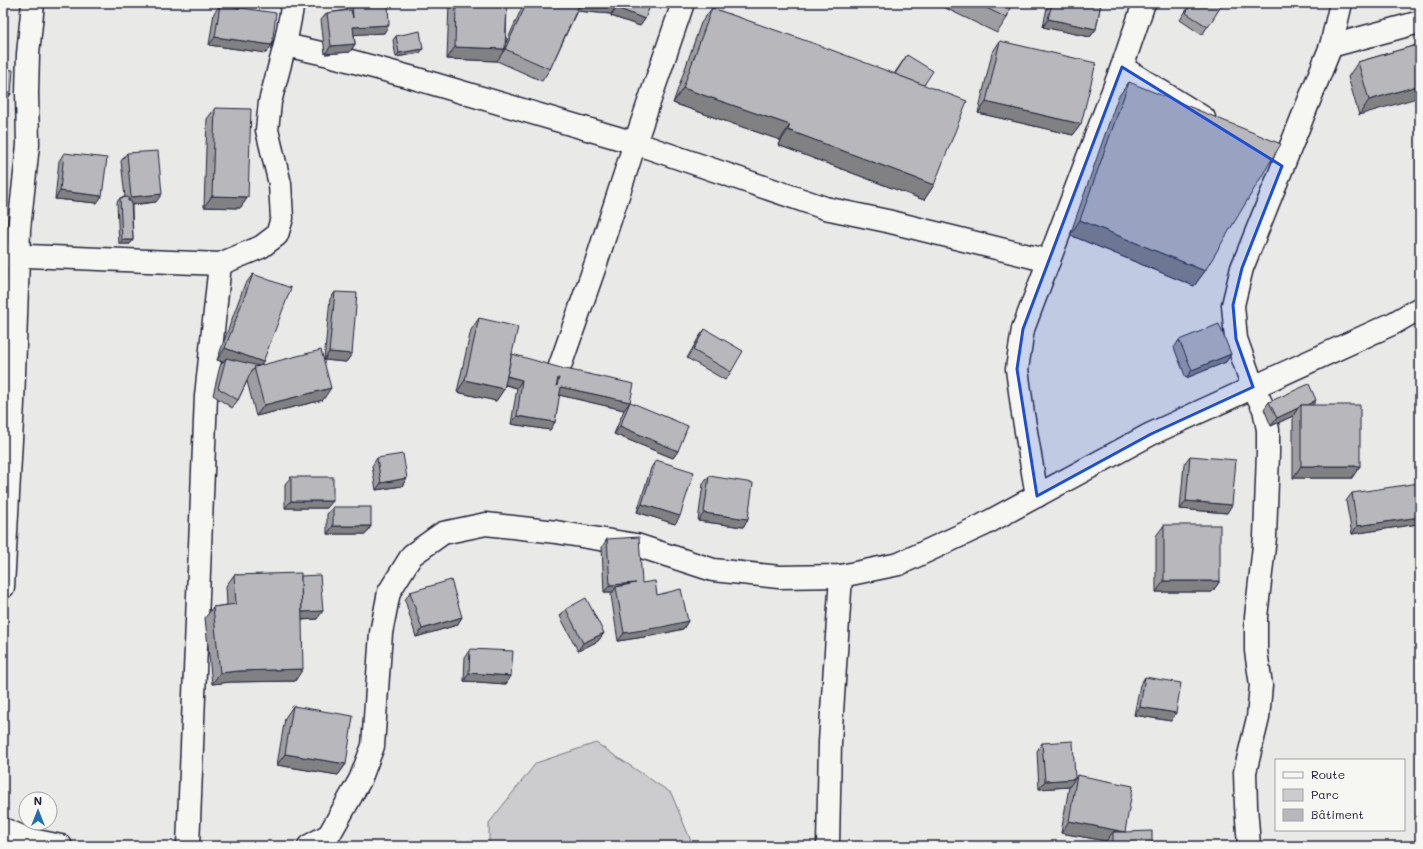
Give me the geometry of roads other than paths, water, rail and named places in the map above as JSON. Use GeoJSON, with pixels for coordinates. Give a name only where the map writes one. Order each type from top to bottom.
{"type":"FeatureCollection","features":[{"type":"Feature","properties":{"kind":"street"},"geometry":{"type":"LineString","coordinates":[[3,587],[13,403],[11,256],[19,229],[28,145],[28,54],[33,3]]}},
{"type":"Feature","properties":{"kind":"street"},"geometry":{"type":"LineString","coordinates":[[11,256],[220,264],[261,247],[276,235],[282,218],[280,184],[268,130],[270,102],[285,45],[293,3]]}},
{"type":"Feature","properties":{"kind":"street"},"geometry":{"type":"LineString","coordinates":[[554,383],[595,266],[683,3]]}},
{"type":"Feature","properties":{"kind":"street"},"geometry":{"type":"LineString","coordinates":[[1037,496],[1017,369],[1023,329],[1122,67],[1144,3]]}},
{"type":"Feature","properties":{"kind":"street"},"geometry":{"type":"LineString","coordinates":[[1249,846],[1245,772],[1258,718],[1261,685],[1256,651],[1256,617],[1266,537],[1268,430],[1264,409],[1253,387],[1236,339],[1233,306],[1242,268],[1331,46],[1341,3]]}},
{"type":"Feature","properties":{"kind":"street"},"geometry":{"type":"LineString","coordinates":[[1331,46],[1420,22]]}},
{"type":"Feature","properties":{"kind":"street"},"geometry":{"type":"LineString","coordinates":[[285,45],[326,54],[414,78],[635,143],[825,208],[887,221],[1049,261]]}},
{"type":"Feature","properties":{"kind":"street"},"geometry":{"type":"LineString","coordinates":[[1122,67],[1218,127]]}},
{"type":"Feature","properties":{"kind":"street"},"geometry":{"type":"LineString","coordinates":[[1263,154],[1282,166]]}},
{"type":"Feature","properties":{"kind":"street"},"geometry":{"type":"LineString","coordinates":[[188,846],[206,396],[220,264]]}},
{"type":"Feature","properties":{"kind":"street"},"geometry":{"type":"LineString","coordinates":[[309,846],[329,835],[360,780],[373,746],[381,633],[390,592],[412,555],[443,534],[486,524],[556,532],[636,545],[713,570],[778,577],[841,576],[899,564],[983,525],[1151,434],[1394,323],[1420,308]]}},
{"type":"Feature","properties":{"kind":"street"},"geometry":{"type":"LineString","coordinates":[[828,846],[830,742],[841,576]]}},
{"type":"Feature","properties":{"kind":"street"},"geometry":{"type":"LineString","coordinates":[[3,829],[27,839],[61,846]]}}]}
